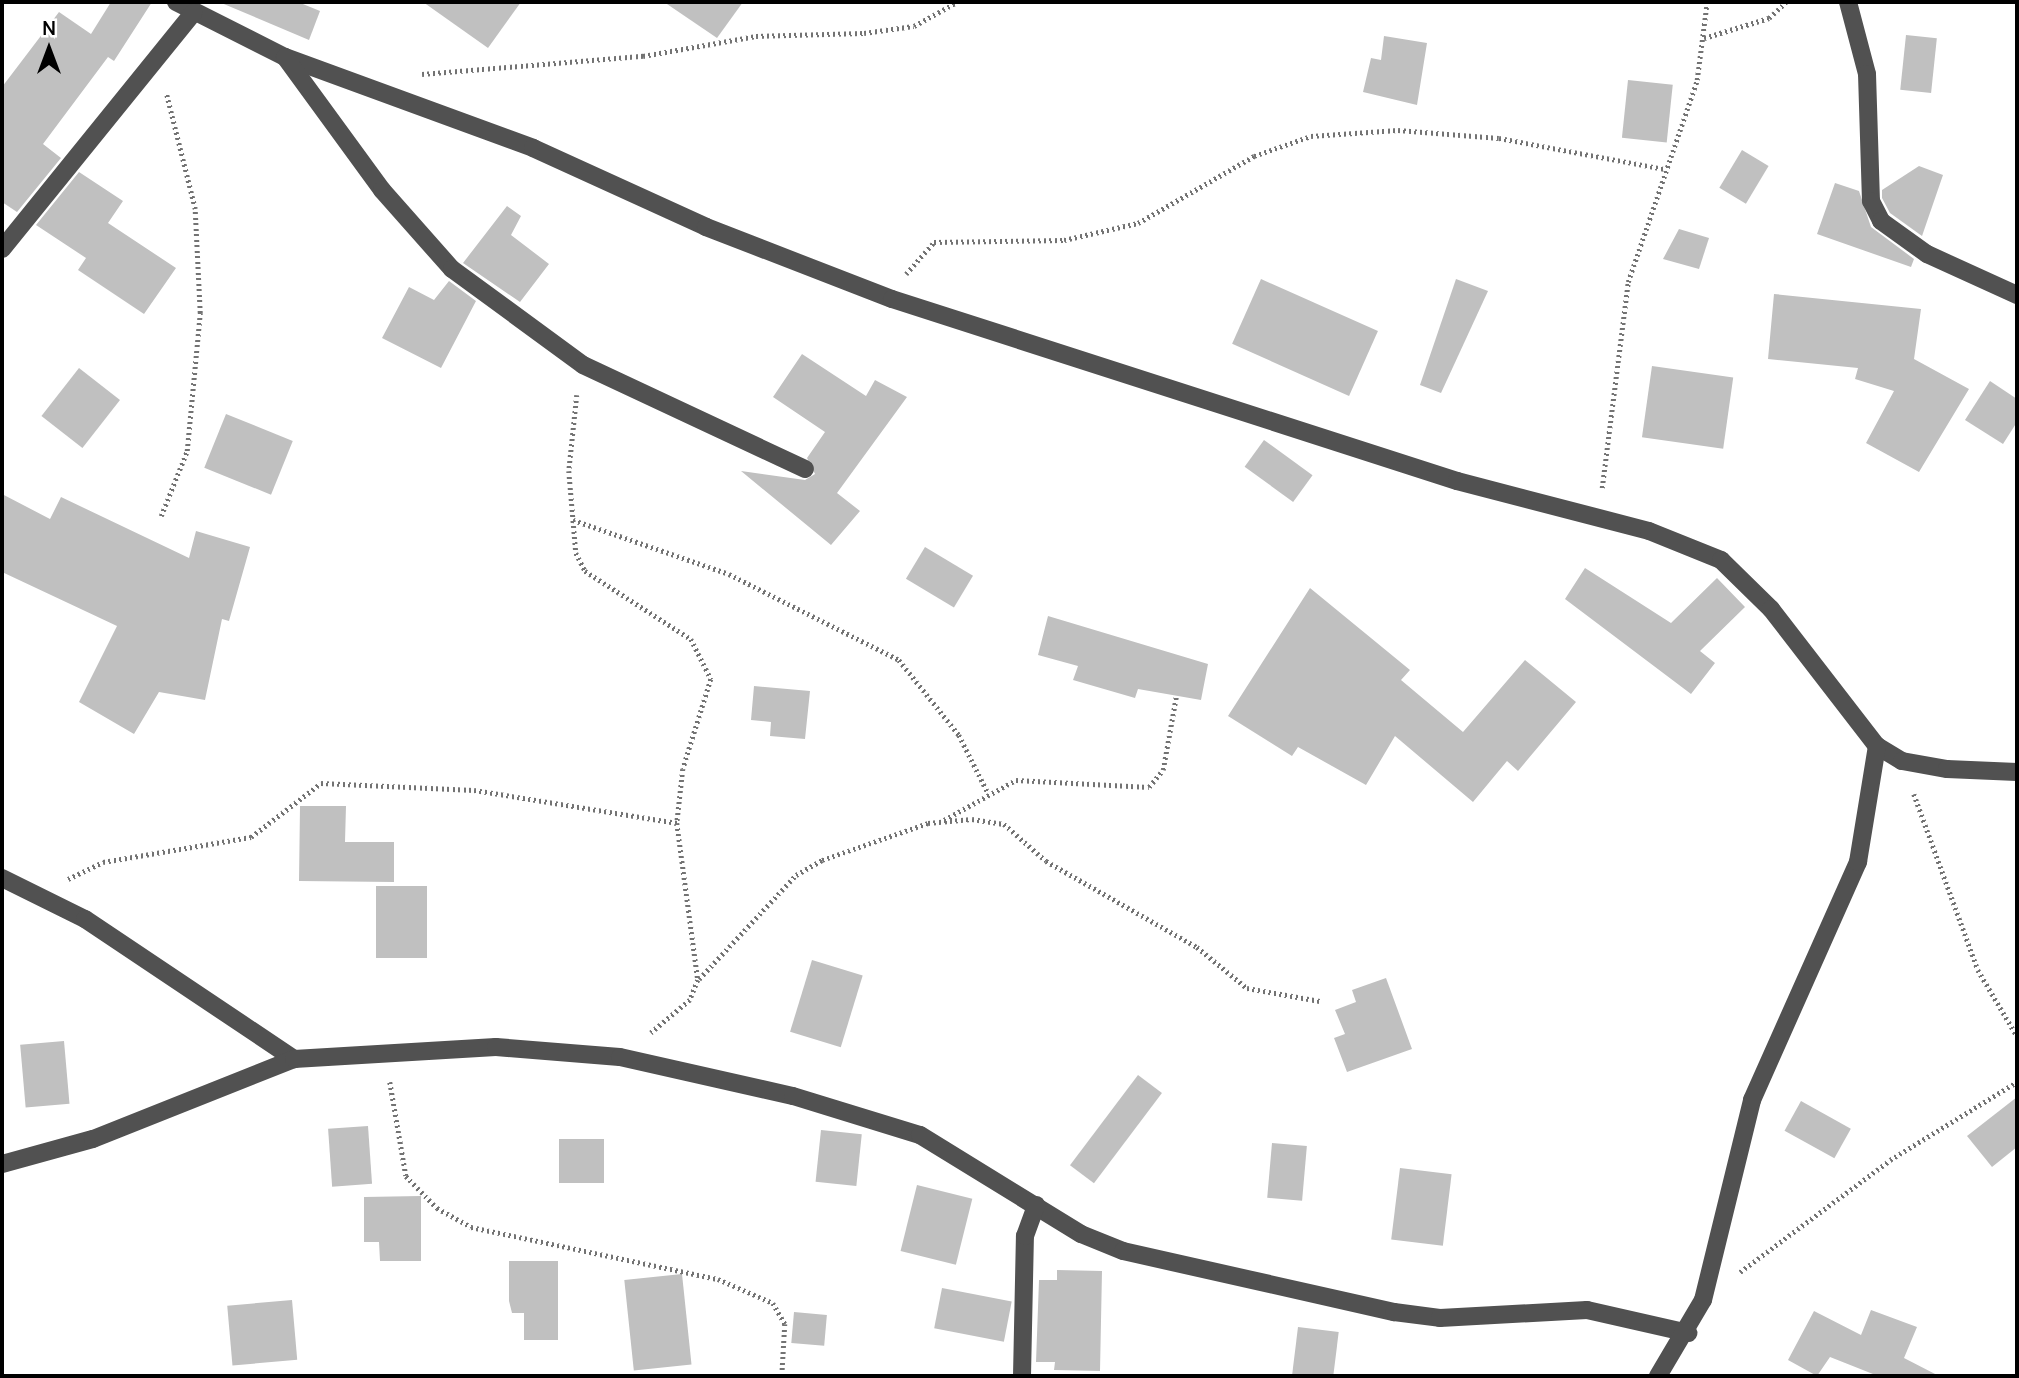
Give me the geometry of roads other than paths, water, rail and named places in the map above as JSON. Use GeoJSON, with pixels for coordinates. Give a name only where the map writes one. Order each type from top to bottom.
{"type":"FeatureCollection","features":[{"type":"Feature","properties":{"kind":"street"},"geometry":{"type":"LineString","coordinates":[[176,2],[193,13],[285,57],[533,148],[706,227],[892,299],[1457,481],[1598,516],[1721,560],[1771,609],[1877,746],[1902,761],[2017,772]]}},
{"type":"Feature","properties":{"kind":"street"},"geometry":{"type":"LineString","coordinates":[[1848,2],[1867,74],[1871,201],[1881,221],[1927,254],[2017,295]]}},
{"type":"Feature","properties":{"kind":"street"},"geometry":{"type":"LineString","coordinates":[[2,249],[158,62],[193,13]]}},
{"type":"Feature","properties":{"kind":"street"},"geometry":{"type":"LineString","coordinates":[[285,57],[382,190],[452,269],[583,365],[805,469]]}},
{"type":"Feature","properties":{"kind":"street"},"geometry":{"type":"LineString","coordinates":[[1658,1376],[1688,1333],[1703,1300],[1752,1100],[1858,862],[1877,746]]}},
{"type":"Feature","properties":{"kind":"street"},"geometry":{"type":"LineString","coordinates":[[2,878],[85,919],[294,1059]]}},
{"type":"Feature","properties":{"kind":"street"},"geometry":{"type":"LineString","coordinates":[[2,1164],[93,1139],[294,1059],[496,1047],[620,1057],[793,1096],[920,1135],[1036,1205],[1123,1251],[1325,1299],[1440,1318],[1587,1310],[1688,1333]]}},
{"type":"Feature","properties":{"kind":"street"},"geometry":{"type":"LineString","coordinates":[[1022,1376],[1024,1245],[1036,1205]]}}]}
